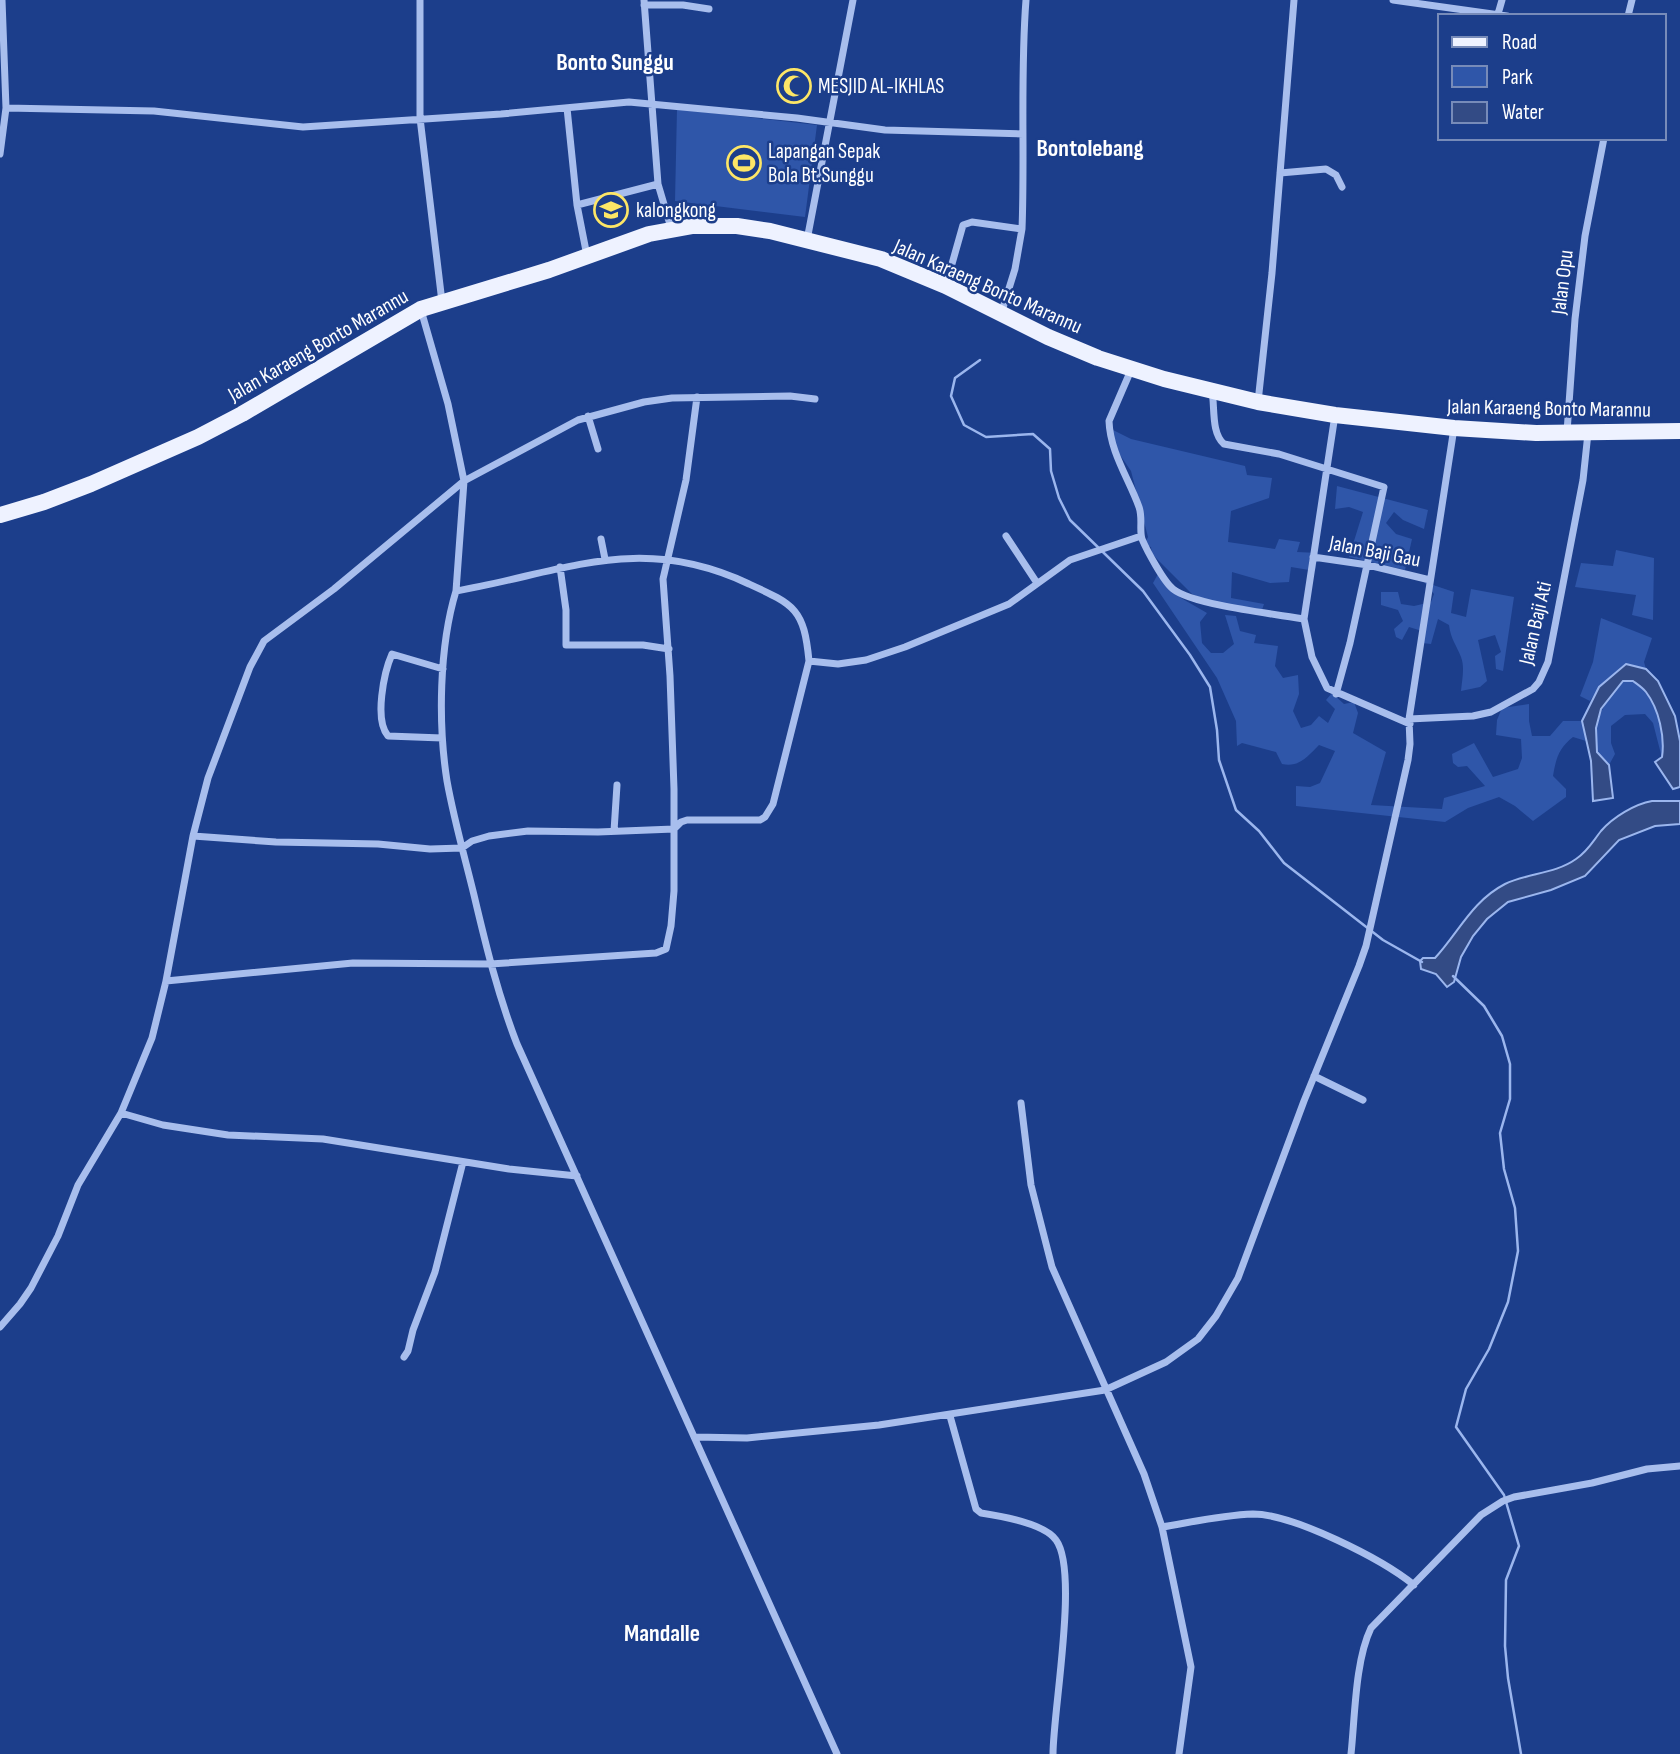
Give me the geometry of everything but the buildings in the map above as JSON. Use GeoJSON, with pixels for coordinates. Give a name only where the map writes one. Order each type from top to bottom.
{"type":"FeatureCollection","features":[{"type":"Feature","properties":{"kind":"main road","name":"Jalan Karaeng Bonto Marannu"},"geometry":{"type":"LineString","coordinates":[[0,515],[82,488],[198,437],[421,309],[526,278],[671,229],[708,225],[770,231],[881,259],[946,286],[1048,337],[1130,370],[1258,402],[1335,415],[1454,428],[1588,433],[1680,431]]}},
{"type":"Feature","properties":{"kind":"street"},"geometry":{"type":"LineString","coordinates":[[0,154],[6,108],[2,0]]}},
{"type":"Feature","properties":{"kind":"street"},"geometry":{"type":"LineString","coordinates":[[420,0],[420,118],[442,302]]}},
{"type":"Feature","properties":{"kind":"street"},"geometry":{"type":"LineString","coordinates":[[807,240],[853,0]]}},
{"type":"Feature","properties":{"kind":"street"},"geometry":{"type":"LineString","coordinates":[[1001,315],[1011,287],[1022,229],[1025,171],[1022,43],[1026,0]]}},
{"type":"Feature","properties":{"kind":"street"},"geometry":{"type":"LineString","coordinates":[[1258,402],[1294,0]]}},
{"type":"Feature","properties":{"kind":"street"},"geometry":{"type":"LineString","coordinates":[[1393,0],[1496,14]]}},
{"type":"Feature","properties":{"kind":"street"},"geometry":{"type":"LineString","coordinates":[[671,229],[658,184],[644,2],[709,9]]}},
{"type":"Feature","properties":{"kind":"street"},"geometry":{"type":"LineString","coordinates":[[6,108],[154,111],[303,127],[629,102],[886,130],[1023,134]]}},
{"type":"Feature","properties":{"kind":"street"},"geometry":{"type":"LineString","coordinates":[[567,108],[577,205],[587,256]]}},
{"type":"Feature","properties":{"kind":"street","name":"Jalan Opu"},"geometry":{"type":"LineString","coordinates":[[1567,432],[1576,305],[1585,236],[1604,140]]}},
{"type":"Feature","properties":{"kind":"street"},"geometry":{"type":"LineString","coordinates":[[1280,173],[1326,169],[1336,174],[1342,187]]}},
{"type":"Feature","properties":{"kind":"street"},"geometry":{"type":"LineString","coordinates":[[577,205],[658,184]]}},
{"type":"Feature","properties":{"kind":"street"},"geometry":{"type":"LineString","coordinates":[[946,286],[962,225],[972,222],[1022,229]]}},
{"type":"Feature","properties":{"kind":"street"},"geometry":{"type":"LineString","coordinates":[[421,309],[448,404],[464,481],[456,591],[443,669],[442,737],[447,782],[489,964],[517,1044],[837,1754]]}},
{"type":"Feature","properties":{"kind":"street"},"geometry":{"type":"LineString","coordinates":[[1130,370],[1109,421],[1109,429],[1139,506],[1142,518],[1141,536],[1166,582],[1177,592],[1209,602],[1304,619]]}},
{"type":"Feature","properties":{"kind":"street"},"geometry":{"type":"LineString","coordinates":[[1212,391],[1215,428],[1219,439],[1224,443],[1279,454],[1384,487],[1336,694]]}},
{"type":"Feature","properties":{"kind":"street"},"geometry":{"type":"LineString","coordinates":[[0,1327],[31,1288],[58,1236],[78,1185],[121,1113],[152,1038],[166,981],[193,836],[208,778],[250,667],[264,641],[334,589],[464,481],[589,416],[644,402],[696,397],[780,396],[815,399]]}},
{"type":"Feature","properties":{"kind":"street"},"geometry":{"type":"LineString","coordinates":[[166,981],[353,963],[489,964],[656,953],[666,949],[674,891],[674,829],[669,649],[663,579],[686,480],[696,397]]}},
{"type":"Feature","properties":{"kind":"street"},"geometry":{"type":"LineString","coordinates":[[1335,415],[1304,619],[1312,657],[1322,682],[1330,691],[1409,722]]}},
{"type":"Feature","properties":{"kind":"street"},"geometry":{"type":"LineString","coordinates":[[589,416],[598,449]]}},
{"type":"Feature","properties":{"kind":"street"},"geometry":{"type":"LineString","coordinates":[[695,1437],[747,1438],[810,1433],[950,1416],[1105,1390],[1177,1356],[1198,1339],[1216,1317],[1238,1278],[1366,946],[1408,760],[1409,722],[1454,428]]}},
{"type":"Feature","properties":{"kind":"street","name":"Jalan Baji Ati"},"geometry":{"type":"LineString","coordinates":[[1409,722],[1482,715],[1533,689],[1539,682],[1548,662],[1583,480],[1588,433]]}},
{"type":"Feature","properties":{"kind":"street"},"geometry":{"type":"LineString","coordinates":[[1006,536],[1038,583]]}},
{"type":"Feature","properties":{"kind":"street"},"geometry":{"type":"LineString","coordinates":[[809,661],[838,664],[866,660],[1009,604],[1070,560],[1141,536]]}},
{"type":"Feature","properties":{"kind":"street"},"geometry":{"type":"LineString","coordinates":[[601,539],[605,559]]}},
{"type":"Feature","properties":{"kind":"street","name":"Jalan Baji Gau"},"geometry":{"type":"LineString","coordinates":[[1313,557],[1367,565],[1430,579]]}},
{"type":"Feature","properties":{"kind":"street"},"geometry":{"type":"LineString","coordinates":[[193,836],[288,843],[462,848],[472,841],[489,836],[528,831],[674,829],[687,820],[756,820],[765,817],[773,804],[809,661],[805,626],[792,607],[722,572],[667,558],[605,559],[456,591]]}},
{"type":"Feature","properties":{"kind":"street"},"geometry":{"type":"LineString","coordinates":[[560,567],[566,610],[566,645],[643,645],[669,649]]}},
{"type":"Feature","properties":{"kind":"street"},"geometry":{"type":"LineString","coordinates":[[442,737],[388,736],[383,730],[382,703],[383,687],[392,653],[443,669]]}},
{"type":"Feature","properties":{"kind":"street"},"geometry":{"type":"LineString","coordinates":[[614,831],[617,785]]}},
{"type":"Feature","properties":{"kind":"street"},"geometry":{"type":"LineString","coordinates":[[1314,1076],[1363,1100]]}},
{"type":"Feature","properties":{"kind":"street"},"geometry":{"type":"LineString","coordinates":[[1021,1103],[1031,1185],[1052,1267],[1143,1474],[1162,1527],[1191,1667],[1179,1754]]}},
{"type":"Feature","properties":{"kind":"street"},"geometry":{"type":"LineString","coordinates":[[121,1113],[163,1125],[229,1135],[323,1139],[463,1162],[577,1176]]}},
{"type":"Feature","properties":{"kind":"street"},"geometry":{"type":"LineString","coordinates":[[404,1357],[435,1272],[463,1162]]}},
{"type":"Feature","properties":{"kind":"street"},"geometry":{"type":"LineString","coordinates":[[950,1416],[976,1509],[981,1513],[1038,1527],[1055,1538],[1062,1557],[1065,1598],[1053,1754]]}},
{"type":"Feature","properties":{"kind":"street"},"geometry":{"type":"LineString","coordinates":[[1351,1754],[1360,1667],[1371,1628],[1481,1515],[1503,1501],[1647,1469],[1680,1466]]}},
{"type":"Feature","properties":{"kind":"street"},"geometry":{"type":"LineString","coordinates":[[1162,1527],[1256,1514],[1320,1532],[1398,1572],[1414,1585]]}},
{"type":"Feature","properties":{"kind":"green space","name":"Lapangan Sepak Bola Bt.Sunggu"},"geometry":{"type":"Polygon","coordinates":[[[677,109],[817,125],[805,217],[675,201],[677,109]]]}},
{"type":"Feature","properties":{"kind":"green space"},"geometry":{"type":"Polygon","coordinates":[[[1109,428],[1131,439],[1245,466],[1247,475],[1272,478],[1269,498],[1231,511],[1228,542],[1275,549],[1279,539],[1300,542],[1297,552],[1318,553],[1315,571],[1291,567],[1289,582],[1270,583],[1232,572],[1231,598],[1264,604],[1261,613],[1215,604],[1192,594],[1152,554],[1151,547],[1144,545],[1148,537],[1131,471],[1116,449],[1109,428]]]}},
{"type":"Feature","properties":{"kind":"green space"},"geometry":{"type":"Polygon","coordinates":[[[1337,486],[1428,510],[1424,529],[1403,520],[1394,512],[1386,523],[1396,534],[1412,539],[1405,570],[1349,557],[1363,512],[1349,507],[1335,509],[1337,486]]]}},
{"type":"Feature","properties":{"kind":"green space"},"geometry":{"type":"Polygon","coordinates":[[[1616,550],[1654,558],[1653,620],[1632,615],[1636,595],[1575,587],[1581,563],[1613,566],[1616,550]]]}},
{"type":"Feature","properties":{"kind":"green space"},"geometry":{"type":"Polygon","coordinates":[[[1158,574],[1181,598],[1207,613],[1200,622],[1202,643],[1211,653],[1223,653],[1234,644],[1225,615],[1236,616],[1240,631],[1256,635],[1254,643],[1278,646],[1275,666],[1283,678],[1298,675],[1299,694],[1293,711],[1301,728],[1311,725],[1319,716],[1328,723],[1335,709],[1326,700],[1332,693],[1344,704],[1354,702],[1358,713],[1353,733],[1386,752],[1371,805],[1442,809],[1444,798],[1485,786],[1467,766],[1458,767],[1453,763],[1452,754],[1474,743],[1493,777],[1518,769],[1522,758],[1521,739],[1496,735],[1497,720],[1502,708],[1529,704],[1532,736],[1550,736],[1563,721],[1582,721],[1586,741],[1573,737],[1568,741],[1559,754],[1554,770],[1553,776],[1566,789],[1566,797],[1533,821],[1499,797],[1468,808],[1445,822],[1296,806],[1296,786],[1310,787],[1320,783],[1335,751],[1319,745],[1303,760],[1288,765],[1282,764],[1276,752],[1242,743],[1237,746],[1236,721],[1217,678],[1153,583],[1158,574]]]}},
{"type":"Feature","properties":{"kind":"green space"},"geometry":{"type":"Polygon","coordinates":[[[1424,582],[1454,592],[1451,613],[1466,617],[1471,589],[1514,597],[1503,671],[1496,669],[1495,656],[1501,652],[1495,635],[1478,640],[1487,681],[1480,687],[1461,691],[1462,661],[1449,625],[1438,619],[1431,644],[1422,643],[1422,631],[1409,627],[1402,640],[1396,637],[1394,629],[1403,621],[1398,610],[1381,605],[1381,592],[1398,592],[1401,604],[1414,606],[1431,602],[1434,594],[1424,582]]]}},
{"type":"Feature","properties":{"kind":"green space"},"geometry":{"type":"Polygon","coordinates":[[[1601,618],[1652,638],[1644,662],[1646,669],[1626,664],[1599,687],[1590,701],[1580,696],[1593,662],[1601,618]]]}},
{"type":"Feature","properties":{"kind":"green space"},"geometry":{"type":"Polygon","coordinates":[[[1623,681],[1633,681],[1651,699],[1660,724],[1662,758],[1653,723],[1645,714],[1625,715],[1611,726],[1611,743],[1615,754],[1609,765],[1600,756],[1595,734],[1597,722],[1608,700],[1623,681]]]}},
{"type":"Feature","properties":{"kind":"water"},"geometry":{"type":"Polygon","coordinates":[[[1626,664],[1646,669],[1658,681],[1675,716],[1680,741],[1680,787],[1673,789],[1655,762],[1662,757],[1663,741],[1658,715],[1651,699],[1633,681],[1623,681],[1601,709],[1596,728],[1597,752],[1609,765],[1613,798],[1593,801],[1591,761],[1582,721],[1599,687],[1626,664]]]}},
{"type":"Feature","properties":{"kind":"water"},"geometry":{"type":"Polygon","coordinates":[[[1652,801],[1680,801],[1680,824],[1655,826],[1619,840],[1585,876],[1551,890],[1508,902],[1487,919],[1473,936],[1461,957],[1454,982],[1447,987],[1436,974],[1421,969],[1420,961],[1423,958],[1435,958],[1475,908],[1494,891],[1514,880],[1568,864],[1584,853],[1601,831],[1618,816],[1652,801]]]}},
{"type":"Feature","properties":{"kind":"waterway"},"geometry":{"type":"LineString","coordinates":[[980,360],[955,378],[951,396],[964,425],[986,437],[1033,434],[1050,449],[1051,471],[1059,498],[1070,520],[1143,591],[1210,687],[1219,760],[1236,810],[1259,831],[1284,863],[1383,940],[1422,962]]}},
{"type":"Feature","properties":{"kind":"waterway"},"geometry":{"type":"LineString","coordinates":[[1453,976],[1484,1006],[1502,1036],[1510,1064],[1510,1099],[1500,1133],[1504,1169],[1515,1208],[1518,1251],[1508,1302],[1489,1349],[1466,1389],[1456,1427],[1504,1495],[1519,1546],[1506,1580],[1505,1646],[1521,1754]]}},
{"type":"Feature","properties":{"kind":"place","name":"MESJID AL-IKHLAS"},"geometry":{"type":"Point","coordinates":[794,86]}},
{"type":"Feature","properties":{"kind":"place","name":"Lapangan Sepak Bola Bt.Sunggu"},"geometry":{"type":"Point","coordinates":[744,163]}},
{"type":"Feature","properties":{"kind":"place","name":"kalongkong"},"geometry":{"type":"Point","coordinates":[611,210]}},
{"type":"Feature","properties":{"kind":"district","name":"Bonto Sunggu"},"geometry":{"type":"Point","coordinates":[615,62]}},
{"type":"Feature","properties":{"kind":"district","name":"Bontolebang"},"geometry":{"type":"Point","coordinates":[1090,148]}},
{"type":"Feature","properties":{"kind":"district","name":"Mandalle"},"geometry":{"type":"Point","coordinates":[662,1633]}}]}
